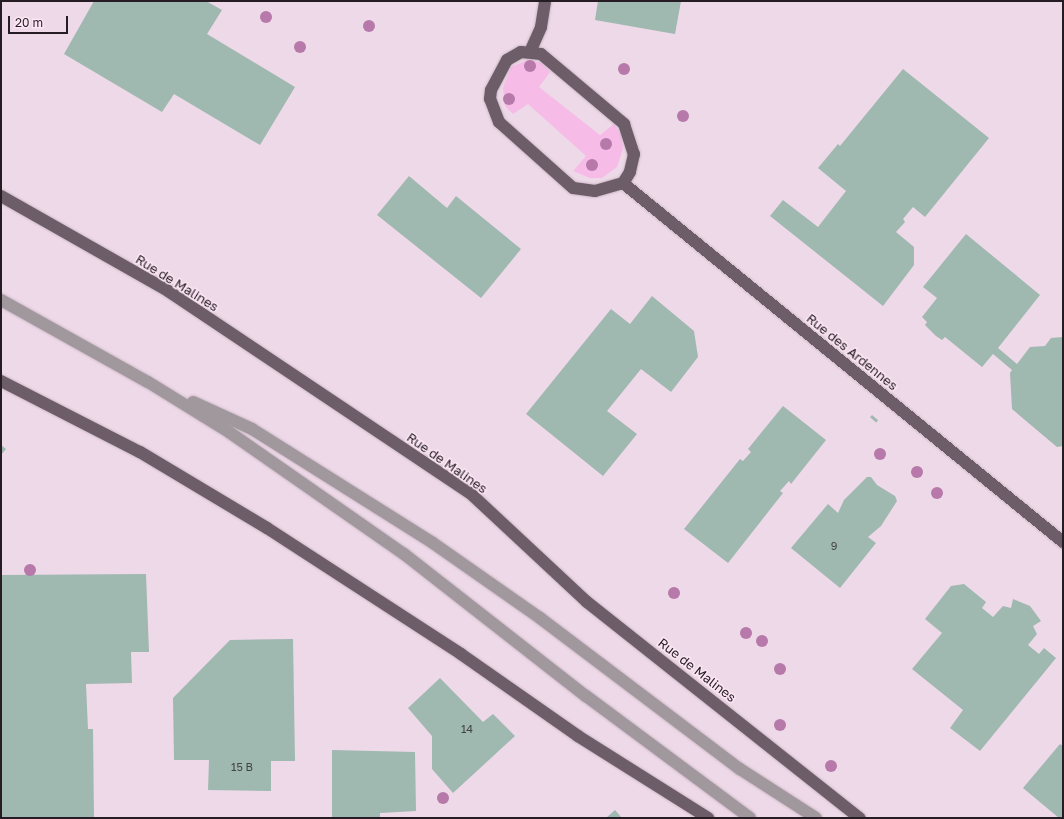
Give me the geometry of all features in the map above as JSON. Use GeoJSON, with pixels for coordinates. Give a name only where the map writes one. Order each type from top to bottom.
{"type":"FeatureCollection","features":[{"type":"Feature","properties":{"kind":"main road"},"geometry":{"type":"LineString","coordinates":[[530,52],[541,27],[545,1]]}},
{"type":"Feature","properties":{"kind":"main road"},"geometry":{"type":"LineString","coordinates":[[530,52],[541,54],[624,124],[634,154],[630,172],[623,183],[595,191],[573,188],[499,122],[490,99],[494,81],[507,60],[515,54],[530,52]]}},
{"type":"Feature","properties":{"kind":"main road","name":"Rue des Ardennes"},"geometry":{"type":"LineString","coordinates":[[623,183],[1063,542]]}},
{"type":"Feature","properties":{"kind":"main road","name":"Rue de Malines"},"geometry":{"type":"LineString","coordinates":[[1,196],[168,291],[470,493],[587,602],[860,818]]}},
{"type":"Feature","properties":{"kind":"main road"},"geometry":{"type":"LineString","coordinates":[[1,381],[140,452],[267,528],[461,654],[578,736],[708,818]]}},
{"type":"Feature","properties":{"kind":"street"},"geometry":{"type":"LineString","coordinates":[[1,300],[148,382],[229,432],[404,554],[586,696],[750,818]]}},
{"type":"Feature","properties":{"kind":"street"},"geometry":{"type":"LineString","coordinates":[[148,382],[252,429],[433,543],[540,618],[740,769],[816,818]]}},
{"type":"Feature","properties":{"kind":"shaded area"},"geometry":{"type":"Polygon","coordinates":[[[528,60],[542,63],[550,72],[539,87],[600,135],[614,124],[621,135],[623,149],[617,167],[602,178],[590,178],[573,171],[586,156],[528,104],[513,114],[505,106],[503,88],[511,67],[528,60]]]}},
{"type":"Feature","properties":{"kind":"building"},"geometry":{"type":"Polygon","coordinates":[[[94,1],[206,1],[222,10],[207,34],[295,87],[260,145],[174,94],[162,112],[64,54],[94,1]]]}},
{"type":"Feature","properties":{"kind":"building"},"geometry":{"type":"Polygon","coordinates":[[[598,1],[681,1],[675,34],[595,20],[598,1]]]}},
{"type":"Feature","properties":{"kind":"building"},"geometry":{"type":"Polygon","coordinates":[[[903,69],[989,138],[925,217],[913,207],[903,219],[905,222],[896,232],[914,247],[914,265],[883,306],[770,216],[783,200],[818,227],[846,191],[818,168],[838,144],[840,146],[903,69]]]}},
{"type":"Feature","properties":{"kind":"building"},"geometry":{"type":"Polygon","coordinates":[[[409,176],[447,208],[456,196],[521,249],[481,298],[377,215],[409,176]]]}},
{"type":"Feature","properties":{"kind":"building"},"geometry":{"type":"Polygon","coordinates":[[[966,234],[1040,295],[998,348],[1017,364],[1030,347],[1045,346],[1051,338],[1063,337],[1063,446],[1057,447],[1012,409],[1010,373],[1012,370],[993,354],[982,367],[945,337],[942,340],[936,336],[925,325],[927,322],[922,317],[937,298],[923,287],[966,234]]]}},
{"type":"Feature","properties":{"kind":"building"},"geometry":{"type":"Polygon","coordinates":[[[652,296],[694,331],[698,357],[671,392],[641,369],[607,411],[637,434],[603,476],[526,414],[611,309],[630,324],[652,296]]]}},
{"type":"Feature","properties":{"kind":"building"},"geometry":{"type":"Polygon","coordinates":[[[783,406],[826,440],[791,484],[789,481],[780,491],[783,493],[728,563],[684,529],[740,459],[743,461],[751,452],[748,449],[783,406]]]}},
{"type":"Feature","properties":{"kind":"building"},"geometry":{"type":"Polygon","coordinates":[[[872,415],[878,420],[876,422],[870,417],[872,415]]]}},
{"type":"Feature","properties":{"kind":"building"},"geometry":{"type":"Polygon","coordinates":[[[1,445],[6,449],[1,455],[1,445]]]}},
{"type":"Feature","properties":{"kind":"building"},"geometry":{"type":"Polygon","coordinates":[[[867,477],[871,477],[877,485],[895,496],[897,501],[881,526],[868,537],[876,543],[840,588],[791,548],[828,504],[838,513],[844,500],[867,477]]]}},
{"type":"Feature","properties":{"kind":"building"},"geometry":{"type":"Polygon","coordinates":[[[146,574],[149,652],[131,652],[132,683],[86,684],[88,729],[93,729],[94,818],[1,818],[1,575],[146,574]]]}},
{"type":"Feature","properties":{"kind":"building"},"geometry":{"type":"Polygon","coordinates":[[[964,584],[986,602],[982,608],[993,617],[1003,606],[1011,608],[1013,599],[1030,606],[1041,621],[1033,626],[1037,634],[1028,645],[1039,654],[1044,648],[1056,658],[980,751],[950,728],[963,710],[912,669],[942,633],[925,619],[951,586],[964,584]]]}},
{"type":"Feature","properties":{"kind":"building"},"geometry":{"type":"Polygon","coordinates":[[[293,639],[295,761],[271,761],[271,791],[208,790],[209,760],[174,760],[173,698],[230,640],[293,639]]]}},
{"type":"Feature","properties":{"kind":"building"},"geometry":{"type":"Polygon","coordinates":[[[440,678],[483,722],[493,714],[515,736],[453,793],[432,769],[432,736],[408,708],[440,678]]]}},
{"type":"Feature","properties":{"kind":"building"},"geometry":{"type":"Polygon","coordinates":[[[1060,744],[1063,746],[1063,818],[1059,818],[1023,788],[1060,744]]]}},
{"type":"Feature","properties":{"kind":"building"},"geometry":{"type":"Polygon","coordinates":[[[332,750],[415,752],[416,811],[380,813],[380,818],[332,818],[332,750]]]}},
{"type":"Feature","properties":{"kind":"building"},"geometry":{"type":"Polygon","coordinates":[[[615,810],[622,818],[606,818],[615,810]]]}}]}
